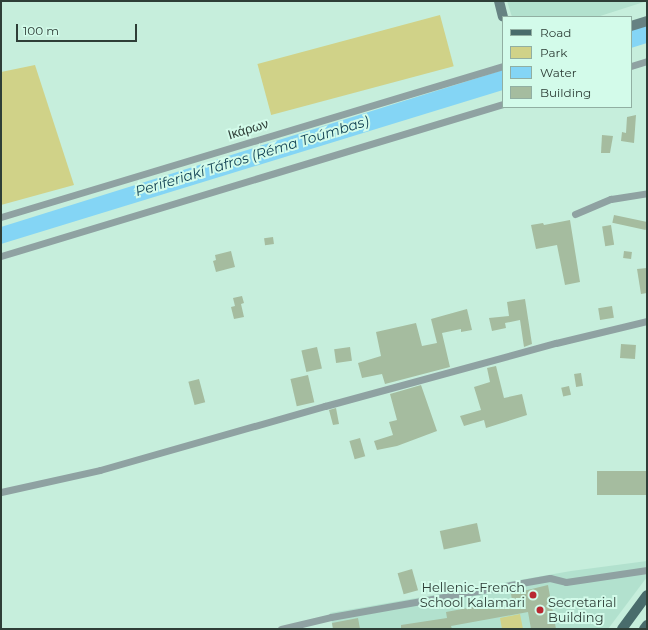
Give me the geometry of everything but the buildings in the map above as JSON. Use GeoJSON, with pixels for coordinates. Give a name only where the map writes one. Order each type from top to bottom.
{"type":"FeatureCollection","features":[{"type":"Feature","properties":{"kind":"main road"},"geometry":{"type":"LineString","coordinates":[[499,1],[503,16]]}},
{"type":"Feature","properties":{"kind":"main road"},"geometry":{"type":"LineString","coordinates":[[632,26],[647,21]]}},
{"type":"Feature","properties":{"kind":"main road"},"geometry":{"type":"LineString","coordinates":[[622,629],[647,595]]}},
{"type":"Feature","properties":{"kind":"main road"},"geometry":{"type":"LineString","coordinates":[[644,629],[647,625]]}},
{"type":"Feature","properties":{"kind":"street"},"geometry":{"type":"LineString","coordinates":[[632,66],[647,61]]}},
{"type":"Feature","properties":{"kind":"street","name":"Ικάρων"},"geometry":{"type":"LineString","coordinates":[[1,217],[502,66]]}},
{"type":"Feature","properties":{"kind":"street"},"geometry":{"type":"LineString","coordinates":[[1,256],[502,104]]}},
{"type":"Feature","properties":{"kind":"street"},"geometry":{"type":"LineString","coordinates":[[575,214],[611,199],[647,193]]}},
{"type":"Feature","properties":{"kind":"street"},"geometry":{"type":"LineString","coordinates":[[1,492],[100,470],[340,401],[556,343],[647,322]]}},
{"type":"Feature","properties":{"kind":"street"},"geometry":{"type":"LineString","coordinates":[[281,629],[338,616],[550,578],[566,582],[647,570]]}},
{"type":"Feature","properties":{"kind":"shaded area"},"geometry":{"type":"Polygon","coordinates":[[[507,1],[647,1],[600,16],[512,16],[507,1]]]}},
{"type":"Feature","properties":{"kind":"shaded area","name":"Hellenic-French School Kalamari"},"geometry":{"type":"Polygon","coordinates":[[[647,561],[647,577],[608,629],[333,629],[330,613],[571,571],[647,561]]]}},
{"type":"Feature","properties":{"kind":"green space"},"geometry":{"type":"Polygon","coordinates":[[[440,15],[454,66],[271,115],[257,64],[440,15]]]}},
{"type":"Feature","properties":{"kind":"green space"},"geometry":{"type":"Polygon","coordinates":[[[35,65],[74,185],[1,205],[1,72],[35,65]]]}},
{"type":"Feature","properties":{"kind":"green space"},"geometry":{"type":"Polygon","coordinates":[[[520,614],[523,629],[502,629],[500,618],[520,614]]]}},
{"type":"Feature","properties":{"kind":"water"},"geometry":{"type":"Polygon","coordinates":[[[647,25],[647,43],[632,48],[632,30],[647,25]]]}},
{"type":"Feature","properties":{"kind":"water","name":"Periferiakí Táfros (Réma Toúmbas)"},"geometry":{"type":"Polygon","coordinates":[[[502,70],[502,90],[1,244],[1,227],[502,70]]]}},
{"type":"Feature","properties":{"kind":"place","name":"Hellenic-French School Kalamari"},"geometry":{"type":"Point","coordinates":[533,595]}},
{"type":"Feature","properties":{"kind":"place","name":"Secretarial Building"},"geometry":{"type":"Point","coordinates":[540,610]}}]}
